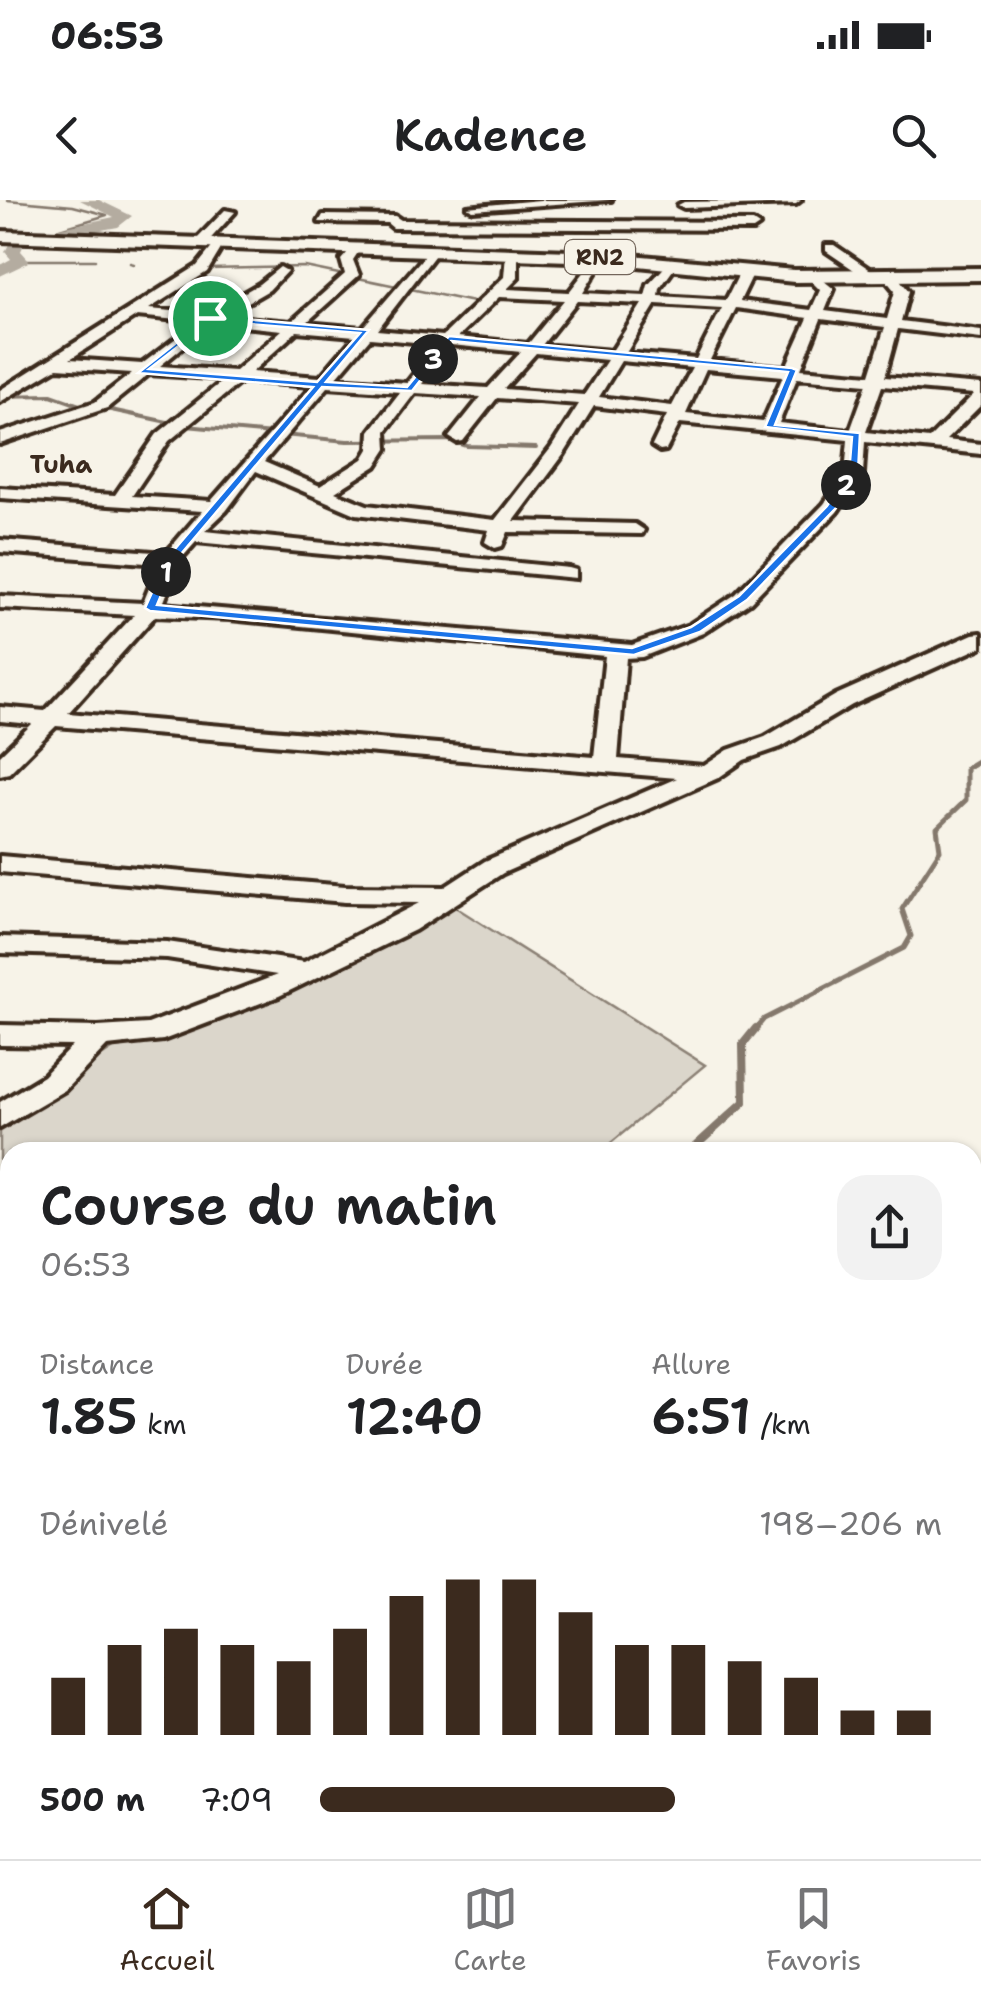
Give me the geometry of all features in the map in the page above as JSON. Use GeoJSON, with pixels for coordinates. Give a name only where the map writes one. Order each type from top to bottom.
{"type":"FeatureCollection","features":[{"type":"Feature","properties":{"kind":"highway","name":"RN2"},"geometry":{"type":"LineString","coordinates":[[0,236],[599,257],[813,276],[981,274]]}},
{"type":"Feature","properties":{"kind":"street"},"geometry":{"type":"LineString","coordinates":[[451,207],[472,203],[488,206],[605,200]]}},
{"type":"Feature","properties":{"kind":"street"},"geometry":{"type":"LineString","coordinates":[[682,202],[796,200]]}},
{"type":"Feature","properties":{"kind":"street"},"geometry":{"type":"LineString","coordinates":[[682,202],[714,227]]}},
{"type":"Feature","properties":{"kind":"street"},"geometry":{"type":"LineString","coordinates":[[549,204],[558,227]]}},
{"type":"Feature","properties":{"kind":"street"},"geometry":{"type":"LineString","coordinates":[[482,226],[488,206]]}},
{"type":"Feature","properties":{"kind":"street"},"geometry":{"type":"LineString","coordinates":[[120,502],[163,438],[350,275],[346,260],[365,249],[405,209]]}},
{"type":"Feature","properties":{"kind":"street"},"geometry":{"type":"LineString","coordinates":[[2,396],[202,269],[208,244],[229,212]]}},
{"type":"Feature","properties":{"kind":"street"},"geometry":{"type":"LineString","coordinates":[[630,214],[640,228],[644,260]]}},
{"type":"Feature","properties":{"kind":"street"},"geometry":{"type":"LineString","coordinates":[[323,219],[482,226],[753,226]]}},
{"type":"Feature","properties":{"kind":"street"},"geometry":{"type":"LineString","coordinates":[[0,602],[150,608],[634,652],[696,630],[743,598],[831,508],[854,473],[857,435],[902,291],[880,274],[830,248]]}},
{"type":"Feature","properties":{"kind":"street"},"geometry":{"type":"LineString","coordinates":[[0,768],[53,716],[150,608],[172,559],[220,507],[432,251]]}},
{"type":"Feature","properties":{"kind":"street"},"geometry":{"type":"LineString","coordinates":[[324,491],[370,462],[378,449],[378,431],[409,390],[449,338],[511,278],[512,254]]}},
{"type":"Feature","properties":{"kind":"street"},"geometry":{"type":"LineString","coordinates":[[456,437],[576,297],[599,257]]}},
{"type":"Feature","properties":{"kind":"street"},"geometry":{"type":"LineString","coordinates":[[488,569],[500,526],[558,450],[651,301],[653,288],[672,263]]}},
{"type":"Feature","properties":{"kind":"street"},"geometry":{"type":"LineString","coordinates":[[0,439],[97,407],[210,318],[264,287],[280,271]]}},
{"type":"Feature","properties":{"kind":"street"},"geometry":{"type":"LineString","coordinates":[[660,446],[747,272]]}},
{"type":"Feature","properties":{"kind":"street"},"geometry":{"type":"LineString","coordinates":[[769,427],[827,289],[813,276]]}},
{"type":"Feature","properties":{"kind":"street"},"geometry":{"type":"LineString","coordinates":[[498,293],[734,304],[981,335]]}},
{"type":"Feature","properties":{"kind":"street"},"geometry":{"type":"LineString","coordinates":[[138,312],[792,370],[981,393]]}},
{"type":"Feature","properties":{"kind":"street"},"geometry":{"type":"LineString","coordinates":[[56,364],[586,400],[769,427],[981,449]]}},
{"type":"Feature","properties":{"kind":"street"},"geometry":{"type":"LineString","coordinates":[[934,443],[981,393]]}},
{"type":"Feature","properties":{"kind":"street"},"geometry":{"type":"LineString","coordinates":[[254,464],[363,510],[500,526],[635,530]]}},
{"type":"Feature","properties":{"kind":"street"},"geometry":{"type":"LineString","coordinates":[[0,493],[220,507]]}},
{"type":"Feature","properties":{"kind":"street"},"geometry":{"type":"LineString","coordinates":[[194,536],[488,569],[570,574]]}},
{"type":"Feature","properties":{"kind":"street"},"geometry":{"type":"LineString","coordinates":[[0,546],[172,559]]}},
{"type":"Feature","properties":{"kind":"street"},"geometry":{"type":"LineString","coordinates":[[0,1035],[98,1037],[152,1032],[269,990],[405,924],[494,867],[709,773],[736,755],[773,742],[844,700],[981,640]]}},
{"type":"Feature","properties":{"kind":"street"},"geometry":{"type":"LineString","coordinates":[[605,764],[616,650]]}},
{"type":"Feature","properties":{"kind":"street"},"geometry":{"type":"LineString","coordinates":[[0,714],[709,773]]}},
{"type":"Feature","properties":{"kind":"street"},"geometry":{"type":"LineString","coordinates":[[0,864],[344,894],[447,894]]}},
{"type":"Feature","properties":{"kind":"street"},"geometry":{"type":"LineString","coordinates":[[0,946],[167,950],[307,971]]}},
{"type":"Feature","properties":{"kind":"street"},"geometry":{"type":"LineString","coordinates":[[0,1117],[54,1083],[98,1037]]}},
{"type":"Feature","properties":{"kind":"shaded area"},"geometry":{"type":"Polygon","coordinates":[[[441,898],[705,1065],[612,1142],[0,1142],[0,1123],[118,1045],[143,1044],[236,1012],[441,898]]]}},
{"type":"Feature","properties":{"kind":"waterway"},"geometry":{"type":"LineString","coordinates":[[7,200],[73,206],[107,215],[46,233]]}},
{"type":"Feature","properties":{"kind":"waterway"},"geometry":{"type":"LineString","coordinates":[[0,271],[21,260],[13,252],[17,241],[26,237],[113,224],[125,216],[87,200]]}},
{"type":"Feature","properties":{"kind":"waterway"},"geometry":{"type":"LineString","coordinates":[[21,260],[95,260]]}},
{"type":"Feature","properties":{"kind":"waterway"},"geometry":{"type":"LineString","coordinates":[[130,263],[134,264]]}},
{"type":"Feature","properties":{"kind":"waterway"},"geometry":{"type":"LineString","coordinates":[[208,269],[305,267],[478,303]]}},
{"type":"Feature","properties":{"kind":"waterway"},"geometry":{"type":"LineString","coordinates":[[0,396],[51,395],[85,407]]}},
{"type":"Feature","properties":{"kind":"waterway"},"geometry":{"type":"LineString","coordinates":[[97,407],[186,426],[347,441],[449,440],[467,446],[536,448]]}},
{"type":"Feature","properties":{"kind":"waterway"},"geometry":{"type":"LineString","coordinates":[[754,1031],[764,1019],[904,948],[911,936],[902,909],[940,850],[937,828],[966,800],[966,768],[981,759]]}},
{"type":"Feature","properties":{"kind":"waterway"},"geometry":{"type":"LineString","coordinates":[[700,1142],[744,1102],[743,1044],[756,1028]]}},
{"type":"Feature","properties":{"kind":"district","name":"Tuha"},"geometry":{"type":"Point","coordinates":[61,464]}},
{"type":"Feature","properties":{"kind":"route"},"geometry":{"type":"LineString","coordinates":[[210,318],[141,371],[320,384],[409,390],[449,338],[792,370],[769,427],[857,435],[854,473],[831,508],[743,598],[696,630],[634,652],[150,608],[172,559],[220,507],[276,433],[320,384],[366,331],[210,318]]}}]}
